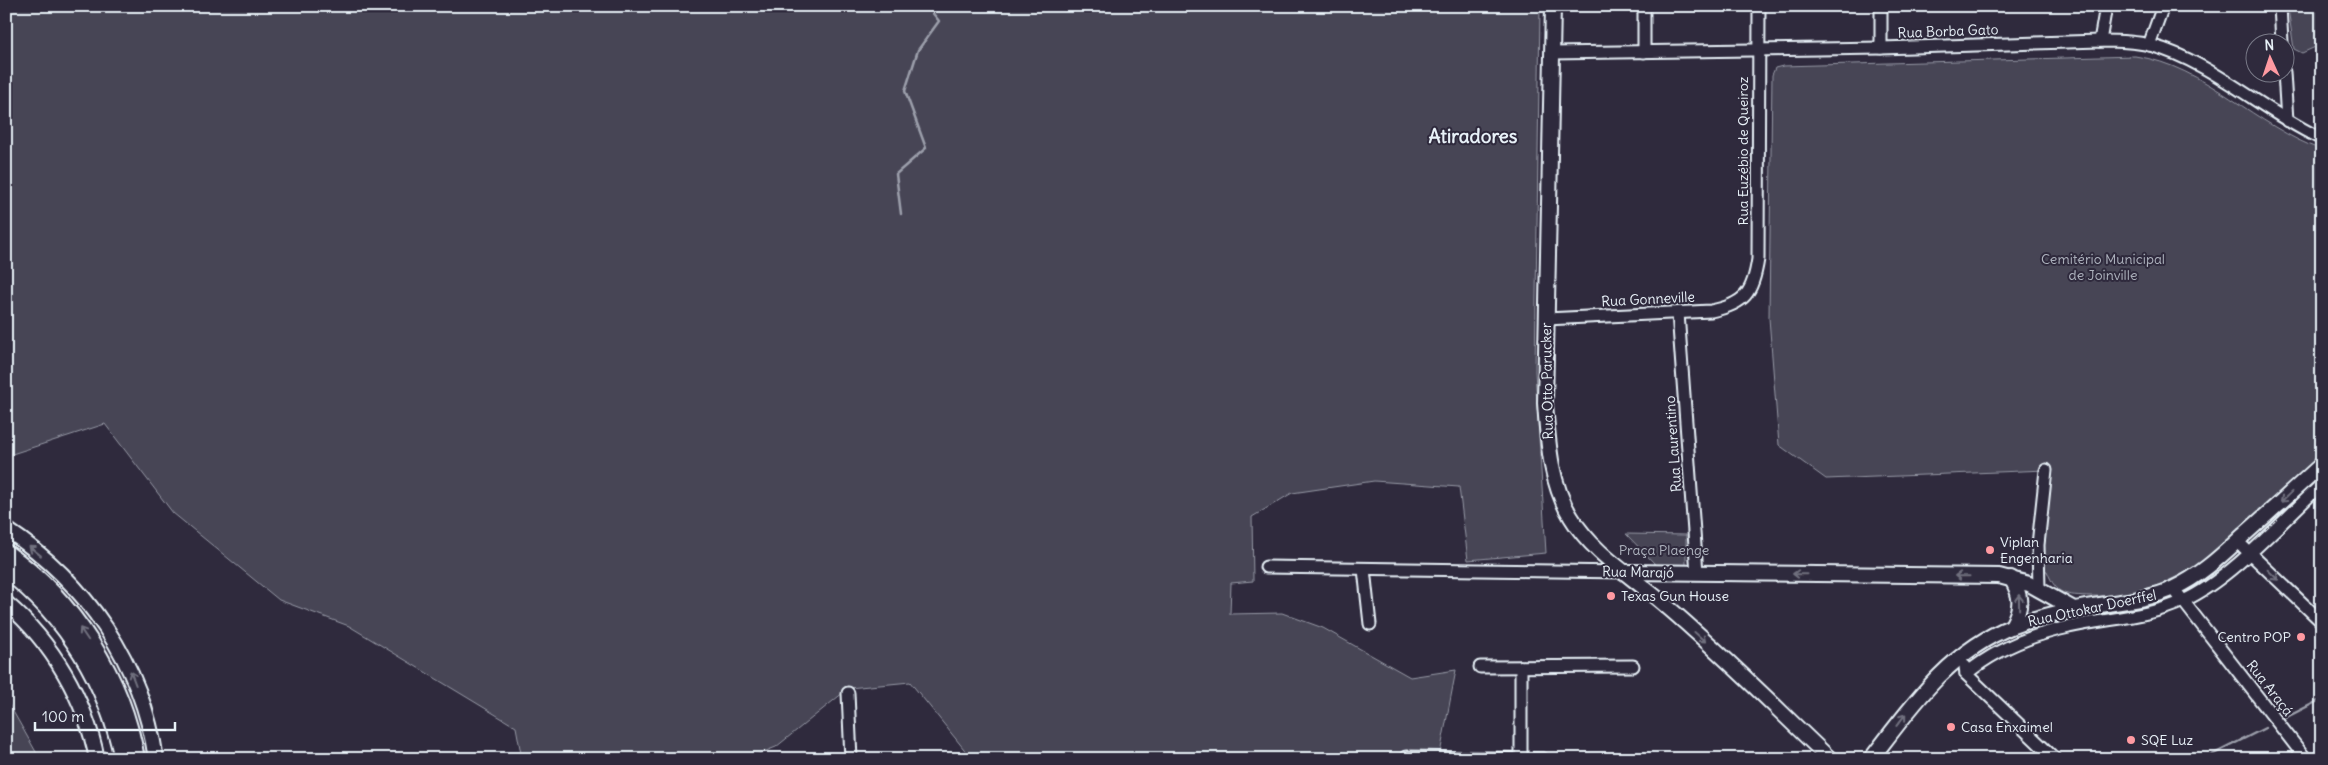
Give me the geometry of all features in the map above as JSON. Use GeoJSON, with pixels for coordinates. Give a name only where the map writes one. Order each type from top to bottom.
{"type":"FeatureCollection","features":[{"type":"Feature","properties":{"kind":"highway"},"geometry":{"type":"LineString","coordinates":[[6,552],[50,590],[86,635],[123,708],[136,759]]}},
{"type":"Feature","properties":{"kind":"highway"},"geometry":{"type":"LineString","coordinates":[[6,570],[42,600],[73,638],[85,657],[108,706],[122,759]]}},
{"type":"Feature","properties":{"kind":"main road","name":"Rua Otto Parucker"},"geometry":{"type":"LineString","coordinates":[[1553,6],[1546,319],[1546,422],[1551,462],[1558,490],[1579,530],[1591,543],[1664,604],[1830,759]]}},
{"type":"Feature","properties":{"kind":"main road","name":"Rua Ottokar Doerffel"},"geometry":{"type":"LineString","coordinates":[[1870,759],[1929,686],[1964,653],[2012,626],[2074,609],[2139,600],[2173,588],[2199,573],[2238,541],[2322,464]]}},
{"type":"Feature","properties":{"kind":"main road"},"geometry":{"type":"LineString","coordinates":[[6,529],[46,559],[70,581],[111,634],[130,671],[144,706],[156,759]]}},
{"type":"Feature","properties":{"kind":"main road","name":"Rua Marajó"},"geometry":{"type":"LineString","coordinates":[[1625,572],[2011,578],[2039,589],[2074,609]]}},
{"type":"Feature","properties":{"kind":"main road"},"geometry":{"type":"LineString","coordinates":[[1664,604],[1660,586],[1674,572]]}},
{"type":"Feature","properties":{"kind":"main road"},"geometry":{"type":"LineString","coordinates":[[2011,578],[2018,588],[2021,602],[2018,616],[2012,626]]}},
{"type":"Feature","properties":{"kind":"main road"},"geometry":{"type":"LineString","coordinates":[[6,603],[44,643],[69,681],[89,729],[97,759]]}},
{"type":"Feature","properties":{"kind":"street"},"geometry":{"type":"LineString","coordinates":[[1644,6],[1644,52]]}},
{"type":"Feature","properties":{"kind":"street","name":"Rua Euzébio de Queiroz"},"geometry":{"type":"LineString","coordinates":[[1748,294],[1753,283],[1758,259],[1759,6]]}},
{"type":"Feature","properties":{"kind":"street"},"geometry":{"type":"LineString","coordinates":[[1881,6],[1881,48]]}},
{"type":"Feature","properties":{"kind":"street"},"geometry":{"type":"LineString","coordinates":[[2100,41],[2106,6]]}},
{"type":"Feature","properties":{"kind":"street"},"geometry":{"type":"LineString","coordinates":[[2149,45],[2163,6]]}},
{"type":"Feature","properties":{"kind":"street"},"geometry":{"type":"LineString","coordinates":[[2280,6],[2281,32]]}},
{"type":"Feature","properties":{"kind":"street","name":"Rua Borba Gato"},"geometry":{"type":"LineString","coordinates":[[1552,53],[1759,51],[2124,41],[2149,45],[2206,71],[2288,121],[2322,139]]}},
{"type":"Feature","properties":{"kind":"street"},"geometry":{"type":"LineString","coordinates":[[2285,82],[2288,121]]}},
{"type":"Feature","properties":{"kind":"street","name":"Rua Gonneville"},"geometry":{"type":"LineString","coordinates":[[1546,319],[1727,308],[1738,303],[1748,294]]}},
{"type":"Feature","properties":{"kind":"street","name":"Rua Laurentino"},"geometry":{"type":"LineString","coordinates":[[1678,312],[1697,573]]}},
{"type":"Feature","properties":{"kind":"street"},"geometry":{"type":"LineString","coordinates":[[2039,589],[2038,544],[2046,470]]}},
{"type":"Feature","properties":{"kind":"street"},"geometry":{"type":"LineString","coordinates":[[1966,674],[1999,651],[2039,635],[2069,627],[2147,613],[2183,602],[2211,584],[2249,552],[2322,484]]}},
{"type":"Feature","properties":{"kind":"street"},"geometry":{"type":"LineString","coordinates":[[2238,541],[2322,622]]}},
{"type":"Feature","properties":{"kind":"street","name":"Rua Marajó"},"geometry":{"type":"LineString","coordinates":[[1266,568],[1625,572]]}},
{"type":"Feature","properties":{"kind":"street"},"geometry":{"type":"LineString","coordinates":[[1364,569],[1370,624]]}},
{"type":"Feature","properties":{"kind":"street","name":"Rua Araçá"},"geometry":{"type":"LineString","coordinates":[[2173,588],[2306,759]]}},
{"type":"Feature","properties":{"kind":"street"},"geometry":{"type":"LineString","coordinates":[[1964,653],[1966,674],[2055,759]]}},
{"type":"Feature","properties":{"kind":"street"},"geometry":{"type":"LineString","coordinates":[[1480,667],[1633,666]]}},
{"type":"Feature","properties":{"kind":"street"},"geometry":{"type":"LineString","coordinates":[[1521,667],[1522,758]]}},
{"type":"Feature","properties":{"kind":"street"},"geometry":{"type":"LineString","coordinates":[[848,693],[851,759]]}},
{"type":"Feature","properties":{"kind":"street"},"geometry":{"type":"LineString","coordinates":[[1406,757],[1543,759]]}},
{"type":"Feature","properties":{"kind":"green space"},"geometry":{"type":"Polygon","coordinates":[[[6,6],[1540,6],[1535,371],[1546,553],[1468,560],[1459,487],[1374,481],[1292,493],[1252,517],[1253,581],[1231,583],[1230,614],[1282,613],[1323,628],[1410,677],[1456,670],[1439,759],[972,759],[910,682],[849,688],[776,747],[746,759],[522,759],[516,727],[349,626],[279,600],[173,513],[105,424],[6,456],[6,6]]]}},
{"type":"Feature","properties":{"kind":"green space"},"geometry":{"type":"Polygon","coordinates":[[[2291,6],[2322,6],[2322,44],[2302,53],[2296,50],[2296,32],[2292,32],[2288,8],[2291,6]]]}},
{"type":"Feature","properties":{"kind":"green space","name":"Cemitério Municipal de Joinville"},"geometry":{"type":"Polygon","coordinates":[[[2135,56],[2161,62],[2185,72],[2208,84],[2275,127],[2298,140],[2322,150],[2322,458],[2245,529],[2218,551],[2189,570],[2158,585],[2126,594],[2075,595],[2058,590],[2047,571],[2038,570],[2046,470],[1826,479],[1779,445],[1769,318],[1772,75],[1775,68],[1783,66],[2135,56]]]}},
{"type":"Feature","properties":{"kind":"green space","name":"Praça Plaenge"},"geometry":{"type":"Polygon","coordinates":[[[1626,534],[1686,535],[1686,565],[1656,565],[1626,534]]]}},
{"type":"Feature","properties":{"kind":"green space"},"geometry":{"type":"Polygon","coordinates":[[[6,699],[40,759],[6,759],[6,699]]]}},
{"type":"Feature","properties":{"kind":"waterway"},"geometry":{"type":"LineString","coordinates":[[901,214],[896,174],[926,148],[905,91],[918,50],[939,21],[927,6]]}},
{"type":"Feature","properties":{"kind":"waterway"},"geometry":{"type":"LineString","coordinates":[[2283,719],[2322,699]]}},
{"type":"Feature","properties":{"kind":"waterway"},"geometry":{"type":"LineString","coordinates":[[2204,759],[2265,728]]}},
{"type":"Feature","properties":{"kind":"place","name":"Viplan Engenharia"},"geometry":{"type":"Point","coordinates":[1990,550]}},
{"type":"Feature","properties":{"kind":"place","name":"Texas Gun House"},"geometry":{"type":"Point","coordinates":[1611,596]}},
{"type":"Feature","properties":{"kind":"place","name":"Centro POP"},"geometry":{"type":"Point","coordinates":[2301,637]}},
{"type":"Feature","properties":{"kind":"place","name":"Casa Enxaimel"},"geometry":{"type":"Point","coordinates":[1951,727]}},
{"type":"Feature","properties":{"kind":"place","name":"SQE Luz"},"geometry":{"type":"Point","coordinates":[2131,740]}},
{"type":"Feature","properties":{"kind":"district","name":"Atiradores"},"geometry":{"type":"Point","coordinates":[1473,136]}}]}
